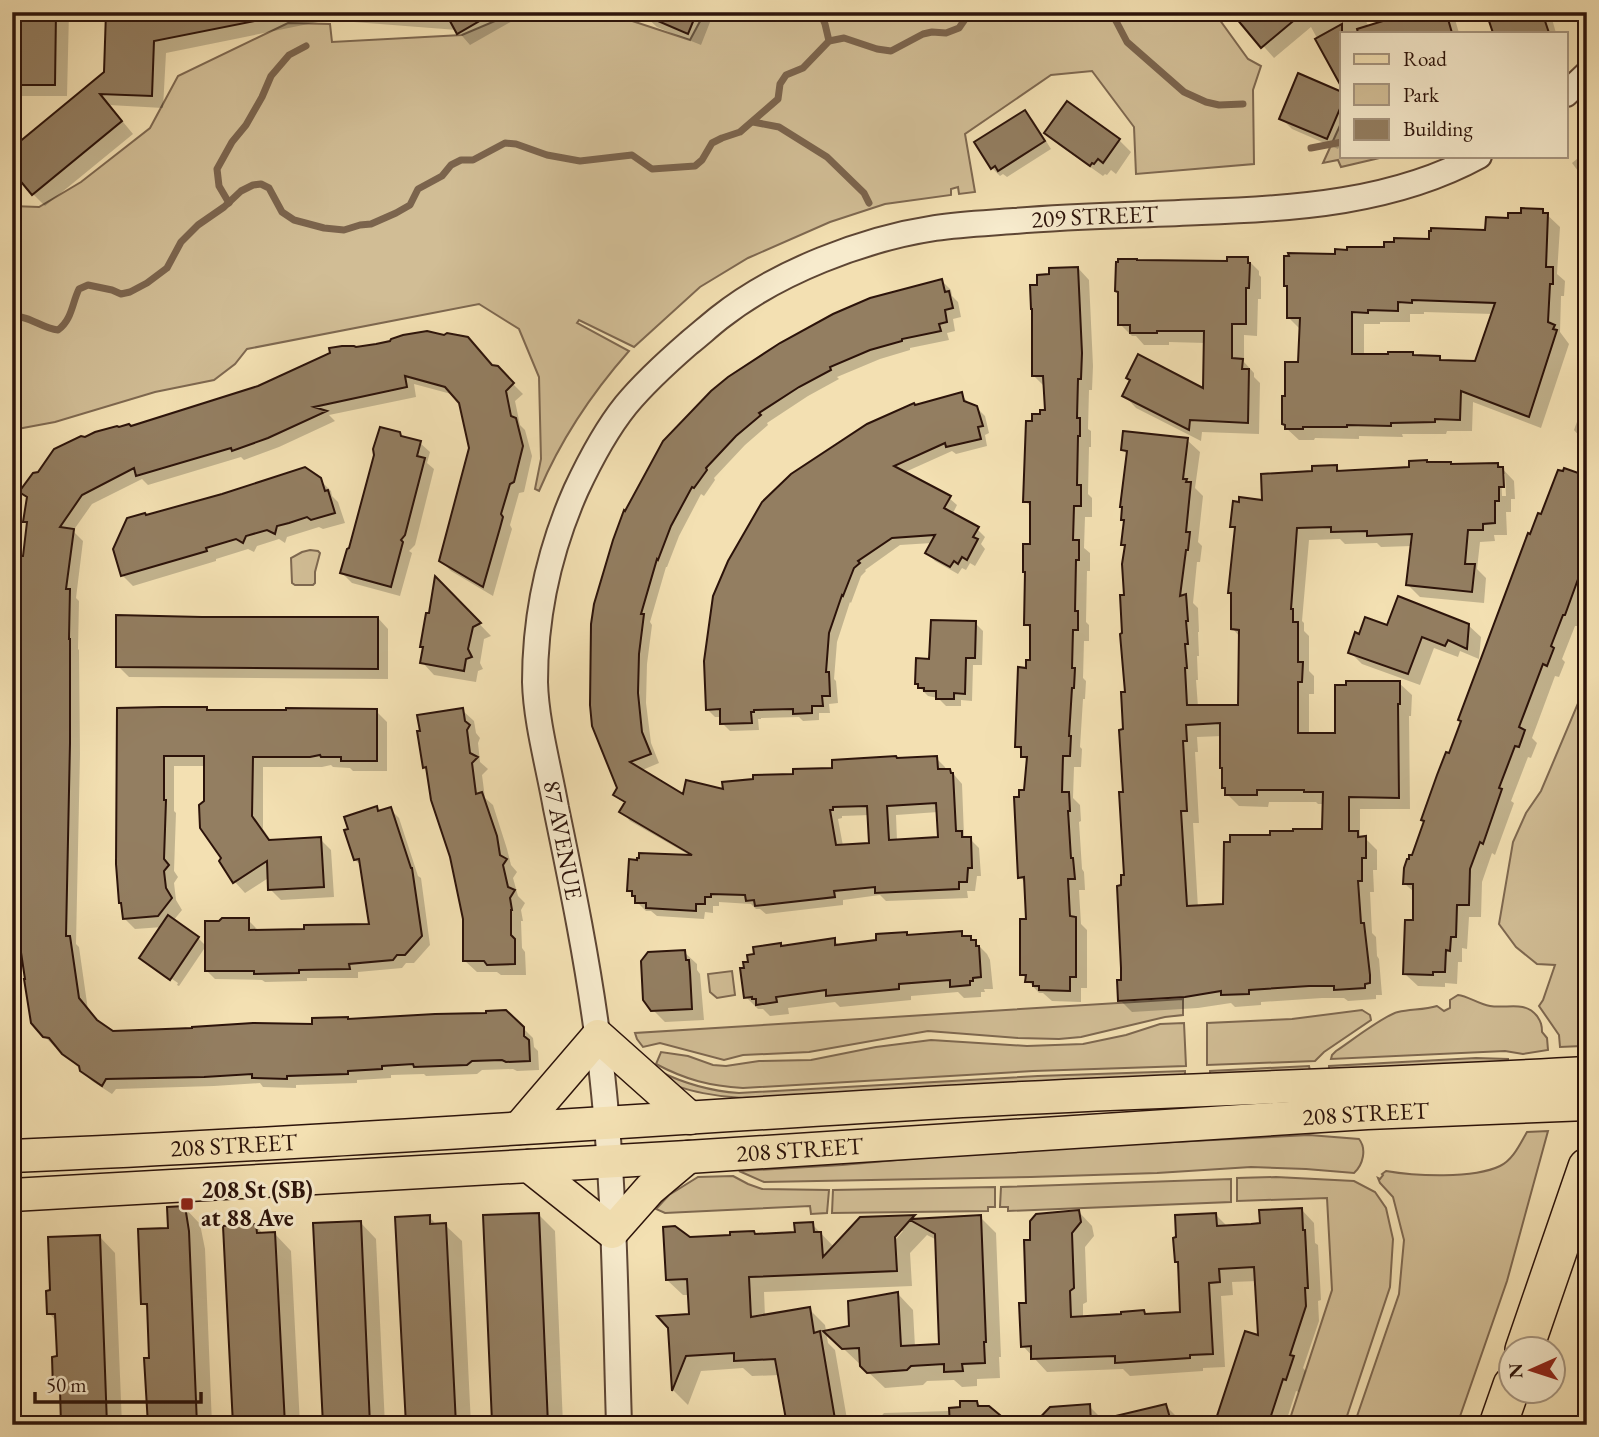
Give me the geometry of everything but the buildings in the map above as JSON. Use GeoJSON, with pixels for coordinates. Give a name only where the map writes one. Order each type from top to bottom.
{"type":"FeatureCollection","features":[{"type":"Feature","properties":{"kind":"highway"},"geometry":{"type":"LineString","coordinates":[[1528,1336],[1587,1167]]}},
{"type":"Feature","properties":{"kind":"highway"},"geometry":{"type":"LineString","coordinates":[[1498,1425],[1504,1406]]}},
{"type":"Feature","properties":{"kind":"main road"},"geometry":{"type":"LineString","coordinates":[[519,1128],[598,1036],[690,1118]]}},
{"type":"Feature","properties":{"kind":"main road","name":"208 STREET"},"geometry":{"type":"LineString","coordinates":[[18,1150],[312,1140],[1036,1097],[1587,1073]]}},
{"type":"Feature","properties":{"kind":"main road","name":"208 STREET"},"geometry":{"type":"LineString","coordinates":[[16,1198],[1367,1113],[1587,1104]]}},
{"type":"Feature","properties":{"kind":"main road"},"geometry":{"type":"LineString","coordinates":[[529,1166],[612,1232],[650,1189],[688,1157]]}},
{"type":"Feature","properties":{"kind":"street"},"geometry":{"type":"LineString","coordinates":[[1568,92],[1587,74]]}},
{"type":"Feature","properties":{"kind":"street","name":"209 STREET"},"geometry":{"type":"LineString","coordinates":[[722,315],[782,277],[856,247],[896,236],[936,228],[1002,222],[1269,210],[1346,200],[1387,192],[1474,158]]}},
{"type":"Feature","properties":{"kind":"street","name":"87 AVENUE"},"geometry":{"type":"LineString","coordinates":[[619,1425],[608,1124],[583,941],[542,737],[535,686],[538,626],[542,595],[560,528],[588,463],[625,406],[659,369],[722,315]]}},
{"type":"Feature","properties":{"kind":"green space"},"geometry":{"type":"Polygon","coordinates":[[[516,12],[605,12],[690,40],[705,12],[1214,12],[1248,59],[1261,66],[1253,90],[1254,164],[1136,174],[1134,127],[1092,71],[1051,75],[965,134],[975,192],[959,194],[958,187],[951,189],[951,195],[885,204],[830,222],[748,258],[700,287],[634,347],[579,320],[577,323],[629,351],[578,417],[539,491],[535,489],[541,459],[539,377],[519,329],[479,304],[247,349],[235,364],[214,380],[155,392],[55,422],[12,430],[12,206],[39,207],[81,182],[150,128],[178,76],[288,23],[330,24],[332,42],[462,35],[516,12]]]}},
{"type":"Feature","properties":{"kind":"green space"},"geometry":{"type":"Polygon","coordinates":[[[1340,125],[1340,158],[1379,158],[1341,167],[1338,160],[1323,163],[1340,125]]]}},
{"type":"Feature","properties":{"kind":"green space"},"geometry":{"type":"Polygon","coordinates":[[[310,550],[320,553],[315,583],[295,585],[292,583],[291,558],[310,550]]]}},
{"type":"Feature","properties":{"kind":"green space"},"geometry":{"type":"Polygon","coordinates":[[[1587,678],[1587,1031],[1582,1046],[1560,1047],[1559,1035],[1539,1006],[1555,965],[1537,964],[1516,947],[1499,924],[1513,842],[1526,813],[1541,791],[1587,678]]]}},
{"type":"Feature","properties":{"kind":"green space"},"geometry":{"type":"Polygon","coordinates":[[[732,971],[735,995],[717,998],[710,992],[708,974],[732,971]]]}},
{"type":"Feature","properties":{"kind":"green space"},"geometry":{"type":"Polygon","coordinates":[[[1458,995],[1490,1006],[1521,1007],[1532,1011],[1547,1038],[1548,1050],[1523,1054],[1505,1051],[1331,1059],[1336,1051],[1392,1014],[1437,1006],[1444,1011],[1450,1008],[1450,1000],[1458,995]]]}},
{"type":"Feature","properties":{"kind":"green space"},"geometry":{"type":"Polygon","coordinates":[[[1183,999],[1183,1015],[1081,1037],[1018,1038],[928,1031],[809,1052],[743,1055],[724,1060],[660,1043],[643,1047],[635,1033],[1183,999]]]}},
{"type":"Feature","properties":{"kind":"green space"},"geometry":{"type":"Polygon","coordinates":[[[1362,1010],[1370,1015],[1371,1020],[1315,1061],[1207,1065],[1207,1023],[1292,1019],[1362,1010]]]}},
{"type":"Feature","properties":{"kind":"green space"},"geometry":{"type":"Polygon","coordinates":[[[1184,1023],[1186,1066],[1033,1071],[743,1088],[698,1081],[656,1064],[661,1052],[726,1066],[759,1061],[811,1060],[876,1047],[931,1040],[1027,1046],[1083,1044],[1160,1024],[1184,1023]]]}},
{"type":"Feature","properties":{"kind":"green space"},"geometry":{"type":"Polygon","coordinates":[[[1476,1058],[1508,1059],[1508,1062],[1329,1070],[1329,1066],[1476,1058]]]}},
{"type":"Feature","properties":{"kind":"green space"},"geometry":{"type":"Polygon","coordinates":[[[1309,1066],[1310,1071],[1210,1075],[1210,1071],[1309,1066]]]}},
{"type":"Feature","properties":{"kind":"green space"},"geometry":{"type":"Polygon","coordinates":[[[659,1071],[698,1086],[739,1093],[1038,1076],[1185,1071],[1185,1076],[742,1098],[682,1088],[667,1080],[659,1071]]]}},
{"type":"Feature","properties":{"kind":"green space"},"geometry":{"type":"Polygon","coordinates":[[[1548,1131],[1507,1281],[1457,1425],[1354,1425],[1399,1294],[1404,1240],[1393,1197],[1378,1178],[1386,1171],[1460,1175],[1489,1170],[1509,1160],[1527,1132],[1548,1131]]]}},
{"type":"Feature","properties":{"kind":"green space"},"geometry":{"type":"Polygon","coordinates":[[[1309,1135],[1359,1139],[1363,1152],[1357,1170],[1354,1173],[1251,1167],[1031,1177],[764,1182],[739,1171],[996,1151],[1309,1135]]]}},
{"type":"Feature","properties":{"kind":"green space"},"geometry":{"type":"Polygon","coordinates":[[[733,1176],[762,1189],[829,1190],[827,1213],[811,1214],[810,1206],[665,1213],[656,1209],[669,1195],[698,1177],[733,1176]]]}},
{"type":"Feature","properties":{"kind":"green space"},"geometry":{"type":"Polygon","coordinates":[[[1237,1178],[1354,1181],[1375,1192],[1386,1208],[1393,1239],[1390,1287],[1344,1425],[1288,1425],[1332,1290],[1327,1198],[1237,1201],[1237,1178]]]}},
{"type":"Feature","properties":{"kind":"green space"},"geometry":{"type":"Polygon","coordinates":[[[1231,1179],[1231,1202],[1008,1211],[1008,1207],[1000,1207],[1001,1187],[1231,1179]]]}},
{"type":"Feature","properties":{"kind":"green space"},"geometry":{"type":"Polygon","coordinates":[[[995,1187],[995,1207],[988,1207],[988,1211],[832,1213],[833,1190],[995,1187]]]}},
{"type":"Feature","properties":{"kind":"waterway"},"geometry":{"type":"LineString","coordinates":[[820,12],[829,41]]}},
{"type":"Feature","properties":{"kind":"waterway"},"geometry":{"type":"LineString","coordinates":[[12,316],[58,330],[69,316],[79,289],[88,285],[121,294],[147,283],[167,268],[181,242],[198,225],[241,191],[253,185],[261,184],[269,188],[282,212],[294,220],[344,230],[371,224],[396,213],[410,205],[418,189],[442,176],[451,165],[461,160],[473,160],[505,143],[580,161],[632,155],[652,169],[695,166],[712,143],[740,132],[778,99],[780,84],[786,75],[803,68],[829,41],[844,38],[891,51],[923,34],[946,33],[959,28],[970,12]]}},
{"type":"Feature","properties":{"kind":"waterway"},"geometry":{"type":"LineString","coordinates":[[1115,12],[1116,21],[1127,42],[1184,92],[1219,105],[1243,104]]}},
{"type":"Feature","properties":{"kind":"waterway"},"geometry":{"type":"LineString","coordinates":[[229,203],[219,186],[217,169],[232,142],[246,125],[271,76],[289,55],[306,46]]}},
{"type":"Feature","properties":{"kind":"waterway"},"geometry":{"type":"LineString","coordinates":[[753,122],[779,127],[827,157],[864,193],[869,203]]}},
{"type":"Feature","properties":{"kind":"waterway"},"geometry":{"type":"LineString","coordinates":[[1311,148],[1340,142]]}},
{"type":"Feature","properties":{"kind":"place","name":"208 St (SB) at 88 Ave"},"geometry":{"type":"Point","coordinates":[187,1204]}}]}
